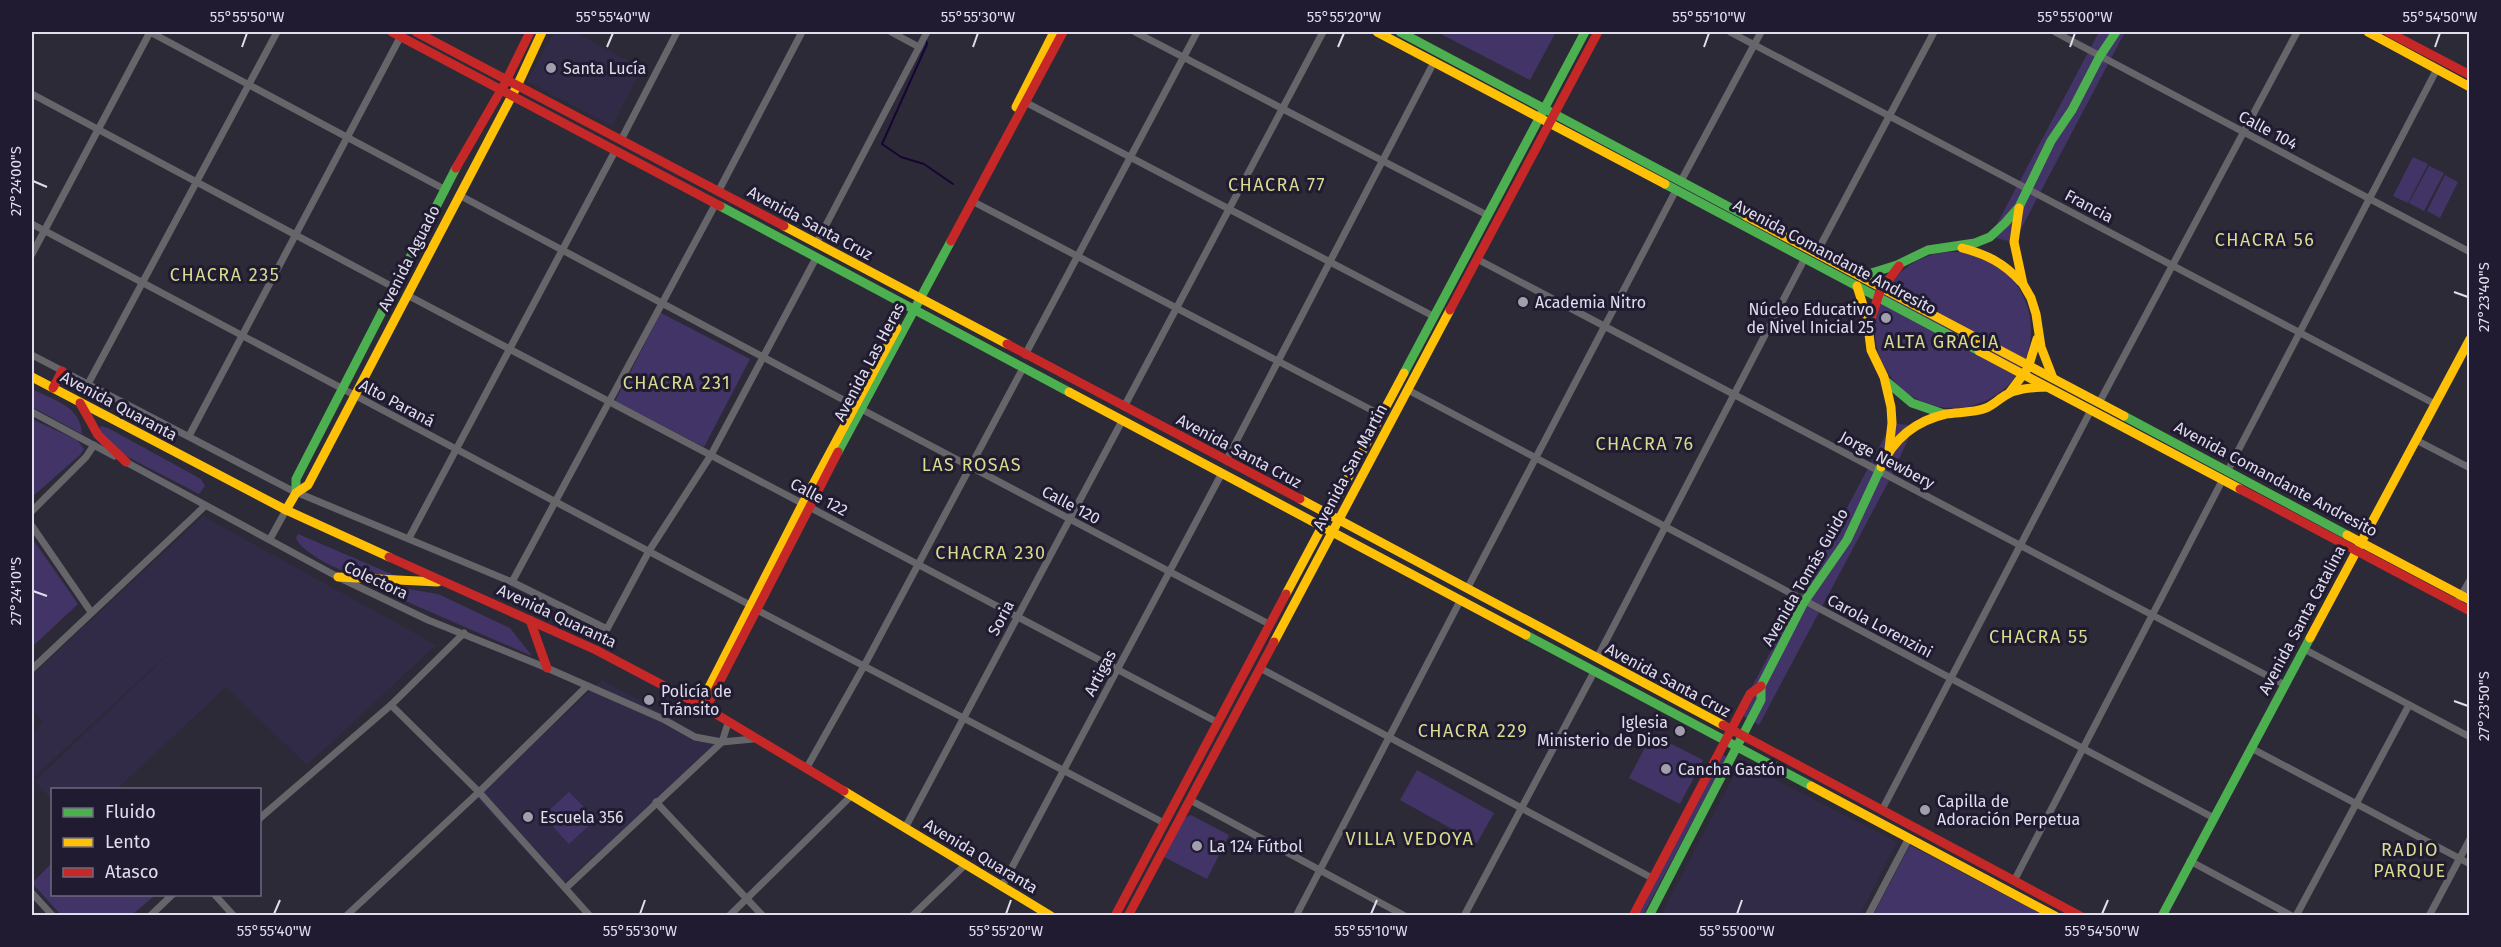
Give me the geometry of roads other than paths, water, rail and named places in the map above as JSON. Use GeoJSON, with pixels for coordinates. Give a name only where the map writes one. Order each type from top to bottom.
{"type":"FeatureCollection","features":[{"type":"Feature","properties":{"kind":"main road","name":"Avenida Santa Cruz"},"geometry":{"type":"LineString","coordinates":[[416,32],[1339,519],[1730,730],[2080,915]]}},
{"type":"Feature","properties":{"kind":"main road","name":"Avenida Aguado"},"geometry":{"type":"LineString","coordinates":[[296,493],[296,479],[393,287],[444,189],[507,80],[530,32]]}},
{"type":"Feature","properties":{"kind":"main road","name":"Avenida Aguado"},"geometry":{"type":"LineString","coordinates":[[286,510],[296,493],[308,485],[517,86],[542,32]]}},
{"type":"Feature","properties":{"kind":"main road","name":"Avenida Las Heras"},"geometry":{"type":"LineString","coordinates":[[703,707],[806,505],[911,309],[1054,32]]}},
{"type":"Feature","properties":{"kind":"main road","name":"Avenida Las Heras"},"geometry":{"type":"LineString","coordinates":[[917,297],[972,201],[1063,32]]}},
{"type":"Feature","properties":{"kind":"main road","name":"Avenida Comandante Andresito"},"geometry":{"type":"LineString","coordinates":[[1377,32],[1541,113],[1554,114],[1805,258],[1857,286],[1879,291]]}},
{"type":"Feature","properties":{"kind":"main road","name":"Avenida Comandante Andresito"},"geometry":{"type":"LineString","coordinates":[[1400,32],[1541,113],[1550,123],[1817,252],[1862,276],[1879,291],[2027,370],[2048,387],[2222,481],[2465,598]]}},
{"type":"Feature","properties":{"kind":"main road","name":"Avenida San Martín"},"geometry":{"type":"LineString","coordinates":[[1115,915],[1585,32]]}},
{"type":"Feature","properties":{"kind":"main road","name":"Avenida San Martín"},"geometry":{"type":"LineString","coordinates":[[1128,915],[1598,32]]}},
{"type":"Feature","properties":{"kind":"main road","name":"Avenida Tomás Guido"},"geometry":{"type":"LineString","coordinates":[[2053,378],[2041,347],[2033,306],[2023,284],[2014,242],[2019,207],[2051,141],[2072,110],[2100,56],[2116,32]]}},
{"type":"Feature","properties":{"kind":"main road"},"geometry":{"type":"LineString","coordinates":[[2368,32],[2469,87]]}},
{"type":"Feature","properties":{"kind":"main road","name":"Avenida Santa Cruz"},"geometry":{"type":"LineString","coordinates":[[398,33],[511,97],[2055,915]]}},
{"type":"Feature","properties":{"kind":"main road"},"geometry":{"type":"LineString","coordinates":[[2395,33],[2469,75]]}},
{"type":"Feature","properties":{"kind":"main road","name":"Avenida Tomás Guido"},"geometry":{"type":"LineString","coordinates":[[1960,247],[1990,237],[2019,207]]}},
{"type":"Feature","properties":{"kind":"main road","name":"Avenida Tomás Guido"},"geometry":{"type":"LineString","coordinates":[[1862,276],[1944,247],[1960,247],[1995,258],[2013,271],[2023,284]]}},
{"type":"Feature","properties":{"kind":"main road","name":"Avenida Tomás Guido"},"geometry":{"type":"LineString","coordinates":[[1869,335],[1872,309],[1879,291],[1895,270],[1914,256]]}},
{"type":"Feature","properties":{"kind":"main road","name":"Avenida Tomás Guido"},"geometry":{"type":"LineString","coordinates":[[1633,915],[1750,694],[1761,686],[1804,602],[1847,540],[1889,449],[1892,423],[1884,377],[1871,350],[1857,286]]}},
{"type":"Feature","properties":{"kind":"main road"},"geometry":{"type":"LineString","coordinates":[[2008,394],[2027,370],[2036,344],[2037,331]]}},
{"type":"Feature","properties":{"kind":"main road","name":"Avenida Santa Catalina"},"geometry":{"type":"LineString","coordinates":[[2162,915],[2469,341]]}},
{"type":"Feature","properties":{"kind":"main road","name":"Avenida Comandante Andresito"},"geometry":{"type":"LineString","coordinates":[[2027,370],[2053,378],[2228,471],[2469,611]]}},
{"type":"Feature","properties":{"kind":"main road"},"geometry":{"type":"LineString","coordinates":[[53,388],[62,371]]}},
{"type":"Feature","properties":{"kind":"main road","name":"Avenida Quaranta"},"geometry":{"type":"LineString","coordinates":[[32,377],[286,510],[596,650],[703,707],[1042,912],[1052,915]]}},
{"type":"Feature","properties":{"kind":"main road","name":"Avenida Tomás Guido"},"geometry":{"type":"LineString","coordinates":[[1884,377],[1905,399],[1923,409],[1947,414]]}},
{"type":"Feature","properties":{"kind":"main road","name":"Avenida Tomás Guido"},"geometry":{"type":"LineString","coordinates":[[1889,449],[1914,426],[1947,414],[1973,412],[1986,408],[2008,394],[2021,389],[2048,387]]}},
{"type":"Feature","properties":{"kind":"main road"},"geometry":{"type":"LineString","coordinates":[[80,403],[98,435],[126,462]]}},
{"type":"Feature","properties":{"kind":"main road"},"geometry":{"type":"LineString","coordinates":[[338,578],[444,582]]}},
{"type":"Feature","properties":{"kind":"main road"},"geometry":{"type":"LineString","coordinates":[[530,620],[547,668]]}},
{"type":"Feature","properties":{"kind":"main road","name":"Avenida Tomás Guido"},"geometry":{"type":"LineString","coordinates":[[1649,915],[1761,700],[1761,686]]}},
{"type":"Feature","properties":{"kind":"street"},"geometry":{"type":"LineString","coordinates":[[32,254],[150,32],[444,189]]}},
{"type":"Feature","properties":{"kind":"street"},"geometry":{"type":"LineString","coordinates":[[88,384],[277,32]]}},
{"type":"Feature","properties":{"kind":"street"},"geometry":{"type":"LineString","coordinates":[[621,140],[677,32]]}},
{"type":"Feature","properties":{"kind":"street"},"geometry":{"type":"LineString","coordinates":[[718,192],[802,32]]}},
{"type":"Feature","properties":{"kind":"street"},"geometry":{"type":"LineString","coordinates":[[891,32],[919,47]]}},
{"type":"Feature","properties":{"kind":"street"},"geometry":{"type":"LineString","coordinates":[[816,244],[927,32]]}},
{"type":"Feature","properties":{"kind":"street"},"geometry":{"type":"LineString","coordinates":[[1135,32],[1487,215]]}},
{"type":"Feature","properties":{"kind":"street"},"geometry":{"type":"LineString","coordinates":[[1025,355],[1197,32]]}},
{"type":"Feature","properties":{"kind":"street"},"geometry":{"type":"LineString","coordinates":[[1124,407],[1323,32]]}},
{"type":"Feature","properties":{"kind":"street","name":"Francia"},"geometry":{"type":"LineString","coordinates":[[1730,32],[2435,404]]}},
{"type":"Feature","properties":{"kind":"street"},"geometry":{"type":"LineString","coordinates":[[1467,589],[1761,32]]}},
{"type":"Feature","properties":{"kind":"street"},"geometry":{"type":"LineString","coordinates":[[1817,252],[1934,32]]}},
{"type":"Feature","properties":{"kind":"street","name":"Calle 104"},"geometry":{"type":"LineString","coordinates":[[2055,32],[2469,252]]}},
{"type":"Feature","properties":{"kind":"street"},"geometry":{"type":"LineString","coordinates":[[2099,402],[2297,32]]}},
{"type":"Feature","properties":{"kind":"street"},"geometry":{"type":"LineString","coordinates":[[189,436],[347,137],[398,33]]}},
{"type":"Feature","properties":{"kind":"street"},"geometry":{"type":"LineString","coordinates":[[1226,461],[1434,62]]}},
{"type":"Feature","properties":{"kind":"street"},"geometry":{"type":"LineString","coordinates":[[2228,471],[2437,69]]}},
{"type":"Feature","properties":{"kind":"street"},"geometry":{"type":"LineString","coordinates":[[32,94],[393,287]]}},
{"type":"Feature","properties":{"kind":"street"},"geometry":{"type":"LineString","coordinates":[[1025,102],[1433,316]]}},
{"type":"Feature","properties":{"kind":"street"},"geometry":{"type":"LineString","coordinates":[[409,538],[615,151]]}},
{"type":"Feature","properties":{"kind":"street","name":"Calle 120"},"geometry":{"type":"LineString","coordinates":[[459,195],[1269,624]]}},
{"type":"Feature","properties":{"kind":"street"},"geometry":{"type":"LineString","coordinates":[[972,201],[1381,415]]}},
{"type":"Feature","properties":{"kind":"street"},"geometry":{"type":"LineString","coordinates":[[512,582],[715,204]]}},
{"type":"Feature","properties":{"kind":"street","name":"Alto Paraná"},"geometry":{"type":"LineString","coordinates":[[32,224],[1164,823]]}},
{"type":"Feature","properties":{"kind":"street"},"geometry":{"type":"LineString","coordinates":[[32,355],[296,493],[512,582],[607,629],[649,551],[711,455],[816,258]]}},
{"type":"Feature","properties":{"kind":"street"},"geometry":{"type":"LineString","coordinates":[[1597,658],[1805,258]]}},
{"type":"Feature","properties":{"kind":"street","name":"Jorge Newbery"},"geometry":{"type":"LineString","coordinates":[[1477,259],[2285,685]]}},
{"type":"Feature","properties":{"kind":"street","name":"Calle 122"},"geometry":{"type":"LineString","coordinates":[[407,295],[1217,722]]}},
{"type":"Feature","properties":{"kind":"street"},"geometry":{"type":"LineString","coordinates":[[806,769],[864,666],[1023,368]]}},
{"type":"Feature","properties":{"kind":"street","name":"Carola Lorenzini"},"geometry":{"type":"LineString","coordinates":[[1408,390],[2214,818]]}},
{"type":"Feature","properties":{"kind":"street"},"geometry":{"type":"LineString","coordinates":[[1882,810],[2091,410]]}},
{"type":"Feature","properties":{"kind":"street","name":"Colectora"},"geometry":{"type":"LineString","coordinates":[[32,412],[270,539],[338,578],[428,620],[464,633],[663,719],[694,737],[722,742],[754,739]]}},
{"type":"Feature","properties":{"kind":"street","name":"Soria"},"geometry":{"type":"LineString","coordinates":[[905,828],[1122,421]]}},
{"type":"Feature","properties":{"kind":"street"},"geometry":{"type":"LineString","coordinates":[[2416,440],[2469,468]]}},
{"type":"Feature","properties":{"kind":"street"},"geometry":{"type":"LineString","coordinates":[[32,511],[86,457],[94,445]]}},
{"type":"Feature","properties":{"kind":"street","name":"Artigas"},"geometry":{"type":"LineString","coordinates":[[1002,886],[1222,473]]}},
{"type":"Feature","properties":{"kind":"street"},"geometry":{"type":"LineString","coordinates":[[2014,881],[2222,481]]}},
{"type":"Feature","properties":{"kind":"street"},"geometry":{"type":"LineString","coordinates":[[32,669],[205,506]]}},
{"type":"Feature","properties":{"kind":"street"},"geometry":{"type":"LineString","coordinates":[[270,539],[286,510]]}},
{"type":"Feature","properties":{"kind":"street"},"geometry":{"type":"LineString","coordinates":[[32,526],[91,612]]}},
{"type":"Feature","properties":{"kind":"street"},"geometry":{"type":"LineString","coordinates":[[2457,604],[2465,598],[2469,580]]}},
{"type":"Feature","properties":{"kind":"street"},"geometry":{"type":"LineString","coordinates":[[1296,915],[1460,601]]}},
{"type":"Feature","properties":{"kind":"street"},"geometry":{"type":"LineString","coordinates":[[261,817],[391,705],[464,633]]}},
{"type":"Feature","properties":{"kind":"street"},"geometry":{"type":"LineString","coordinates":[[2304,649],[2469,737]]}},
{"type":"Feature","properties":{"kind":"street"},"geometry":{"type":"LineString","coordinates":[[1260,668],[1652,878]]}},
{"type":"Feature","properties":{"kind":"street"},"geometry":{"type":"LineString","coordinates":[[1464,915],[1594,672]]}},
{"type":"Feature","properties":{"kind":"street"},"geometry":{"type":"LineString","coordinates":[[346,915],[586,687]]}},
{"type":"Feature","properties":{"kind":"street"},"geometry":{"type":"LineString","coordinates":[[391,705],[478,792],[590,915]]}},
{"type":"Feature","properties":{"kind":"street"},"geometry":{"type":"LineString","coordinates":[[2190,861],[2294,915],[2409,705]]}},
{"type":"Feature","properties":{"kind":"street"},"geometry":{"type":"LineString","coordinates":[[566,888],[722,742],[728,723]]}},
{"type":"Feature","properties":{"kind":"street"},"geometry":{"type":"LineString","coordinates":[[2251,748],[2469,864]]}},
{"type":"Feature","properties":{"kind":"street"},"geometry":{"type":"LineString","coordinates":[[729,915],[851,796]]}},
{"type":"Feature","properties":{"kind":"street"},"geometry":{"type":"LineString","coordinates":[[1190,800],[1405,915]]}},
{"type":"Feature","properties":{"kind":"street"},"geometry":{"type":"LineString","coordinates":[[657,802],[763,915]]}},
{"type":"Feature","properties":{"kind":"street"},"geometry":{"type":"LineString","coordinates":[[1868,915],[1909,838]]}},
{"type":"Feature","properties":{"kind":"street"},"geometry":{"type":"LineString","coordinates":[[2429,915],[2469,839]]}},
{"type":"Feature","properties":{"kind":"street"},"geometry":{"type":"LineString","coordinates":[[912,915],[966,864]]}},
{"type":"Feature","properties":{"kind":"street"},"geometry":{"type":"LineString","coordinates":[[32,893],[53,915]]}},
{"type":"Feature","properties":{"kind":"street"},"geometry":{"type":"LineString","coordinates":[[150,915],[171,896]]}},
{"type":"Feature","properties":{"kind":"street"},"geometry":{"type":"LineString","coordinates":[[216,896],[234,915]]}},
{"type":"Feature","properties":{"kind":"waterway"},"geometry":{"type":"LineString","coordinates":[[926,40],[927,44],[882,144],[901,157],[924,164],[953,184]]}},
{"type":"Feature","properties":{"kind":"place","name":"Santa Lucía"},"geometry":{"type":"Point","coordinates":[551,68]}},
{"type":"Feature","properties":{"kind":"place","name":"Academia Nitro"},"geometry":{"type":"Point","coordinates":[1523,302]}},
{"type":"Feature","properties":{"kind":"place","name":"Núcleo Educativo de Nivel Inicial 25"},"geometry":{"type":"Point","coordinates":[1886,318]}},
{"type":"Feature","properties":{"kind":"place","name":"Policía de Tránsito"},"geometry":{"type":"Point","coordinates":[649,700]}},
{"type":"Feature","properties":{"kind":"place","name":"Iglesia Ministerio de Dios"},"geometry":{"type":"Point","coordinates":[1680,731]}},
{"type":"Feature","properties":{"kind":"place","name":"Cancha Gastón"},"geometry":{"type":"Point","coordinates":[1666,769]}},
{"type":"Feature","properties":{"kind":"place","name":"Capilla de Adoración Perpetua"},"geometry":{"type":"Point","coordinates":[1925,810]}},
{"type":"Feature","properties":{"kind":"place","name":"Escuela 356"},"geometry":{"type":"Point","coordinates":[528,817]}},
{"type":"Feature","properties":{"kind":"place","name":"La 124 Fútbol"},"geometry":{"type":"Point","coordinates":[1197,846]}},
{"type":"Feature","properties":{"kind":"district","name":"CHACRA 77"},"geometry":{"type":"Point","coordinates":[1277,185]}},
{"type":"Feature","properties":{"kind":"district","name":"CHACRA 56"},"geometry":{"type":"Point","coordinates":[2265,240]}},
{"type":"Feature","properties":{"kind":"district","name":"CHACRA 235"},"geometry":{"type":"Point","coordinates":[225,275]}},
{"type":"Feature","properties":{"kind":"district","name":"ALTA GRACIA"},"geometry":{"type":"Point","coordinates":[1942,342]}},
{"type":"Feature","properties":{"kind":"district","name":"CHACRA 231"},"geometry":{"type":"Point","coordinates":[677,383]}},
{"type":"Feature","properties":{"kind":"district","name":"CHACRA 76"},"geometry":{"type":"Point","coordinates":[1645,444]}},
{"type":"Feature","properties":{"kind":"district","name":"LAS ROSAS"},"geometry":{"type":"Point","coordinates":[972,465]}},
{"type":"Feature","properties":{"kind":"district","name":"CHACRA 230"},"geometry":{"type":"Point","coordinates":[991,553]}},
{"type":"Feature","properties":{"kind":"district","name":"CHACRA 55"},"geometry":{"type":"Point","coordinates":[2039,637]}},
{"type":"Feature","properties":{"kind":"district","name":"CHACRA 229"},"geometry":{"type":"Point","coordinates":[1473,731]}},
{"type":"Feature","properties":{"kind":"district","name":"VILLA VEDOYA"},"geometry":{"type":"Point","coordinates":[1410,839]}},
{"type":"Feature","properties":{"kind":"district","name":"RADIO PARQUE"},"geometry":{"type":"Point","coordinates":[2410,860]}}]}
